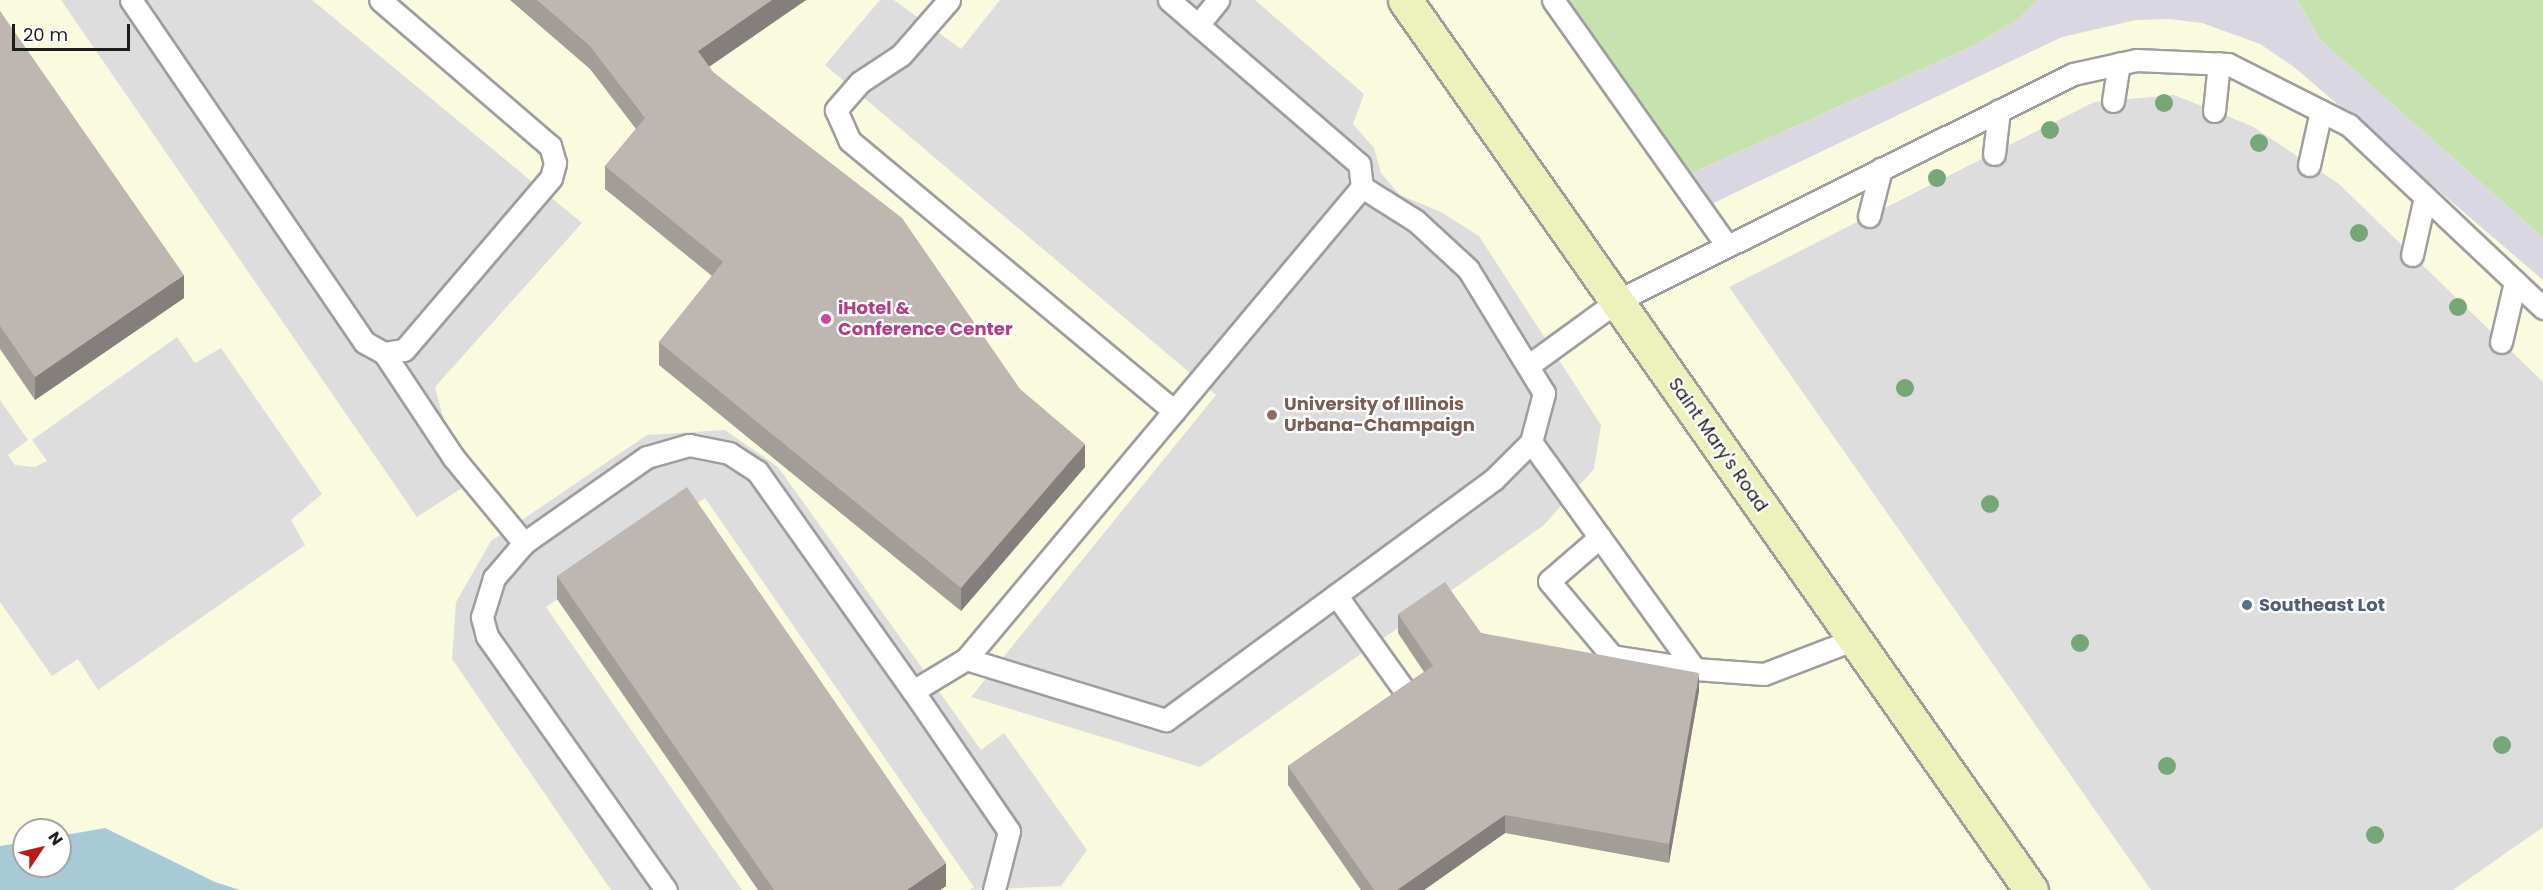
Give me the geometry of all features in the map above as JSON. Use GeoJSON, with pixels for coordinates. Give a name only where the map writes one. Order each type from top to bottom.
{"type":"FeatureCollection","features":[{"type":"Feature","properties":{"kind":"main road","name":"Saint Mary's Road"},"geometry":{"type":"LineString","coordinates":[[1405,0],[2031,890]]}},
{"type":"Feature","properties":{"kind":"lane"},"geometry":{"type":"LineString","coordinates":[[131,0],[364,342],[384,353],[453,457],[524,543]]}},
{"type":"Feature","properties":{"kind":"lane"},"geometry":{"type":"LineString","coordinates":[[380,0],[550,146],[555,163],[551,178],[404,350],[384,353]]}},
{"type":"Feature","properties":{"kind":"lane"},"geometry":{"type":"LineString","coordinates":[[949,0],[901,55],[860,82],[836,110],[850,141],[1174,411]]}},
{"type":"Feature","properties":{"kind":"lane"},"geometry":{"type":"LineString","coordinates":[[913,691],[966,659],[1362,187],[1359,164],[1169,0]]}},
{"type":"Feature","properties":{"kind":"lane"},"geometry":{"type":"LineString","coordinates":[[1198,26],[1218,0]]}},
{"type":"Feature","properties":{"kind":"lane"},"geometry":{"type":"LineString","coordinates":[[1552,0],[1726,246]]}},
{"type":"Feature","properties":{"kind":"lane"},"geometry":{"type":"LineString","coordinates":[[1529,365],[1617,301],[2073,74],[2119,63],[2181,58],[2219,63],[2349,125],[2543,308]]}},
{"type":"Feature","properties":{"kind":"lane"},"geometry":{"type":"LineString","coordinates":[[2113,101],[2119,63]]}},
{"type":"Feature","properties":{"kind":"lane"},"geometry":{"type":"LineString","coordinates":[[2214,111],[2219,63]]}},
{"type":"Feature","properties":{"kind":"lane"},"geometry":{"type":"LineString","coordinates":[[1994,154],[1999,111]]}},
{"type":"Feature","properties":{"kind":"lane"},"geometry":{"type":"LineString","coordinates":[[2309,165],[2321,111]]}},
{"type":"Feature","properties":{"kind":"lane"},"geometry":{"type":"LineString","coordinates":[[1869,216],[1881,169]]}},
{"type":"Feature","properties":{"kind":"lane"},"geometry":{"type":"LineString","coordinates":[[966,659],[1166,720],[1493,480],[1531,442],[1544,393],[1529,365],[1468,269],[1416,221],[1362,187]]}},
{"type":"Feature","properties":{"kind":"lane"},"geometry":{"type":"LineString","coordinates":[[2412,255],[2425,197]]}},
{"type":"Feature","properties":{"kind":"lane"},"geometry":{"type":"LineString","coordinates":[[2501,342],[2515,282]]}},
{"type":"Feature","properties":{"kind":"lane"},"geometry":{"type":"LineString","coordinates":[[1531,442],[1695,669]]}},
{"type":"Feature","properties":{"kind":"lane"},"geometry":{"type":"LineString","coordinates":[[666,890],[487,636],[482,617],[494,578],[524,543],[647,457],[688,445],[729,453],[757,471],[913,691],[1008,831],[994,890]]}},
{"type":"Feature","properties":{"kind":"lane"},"geometry":{"type":"LineString","coordinates":[[1600,537],[1549,581],[1612,656],[1695,669],[1764,674],[1855,639]]}},
{"type":"Feature","properties":{"kind":"lane"},"geometry":{"type":"LineString","coordinates":[[1336,595],[1402,687]]}},
{"type":"Feature","properties":{"kind":"shaded area","name":"University of Illinois Urbana-Champaign"},"geometry":{"type":"Polygon","coordinates":[[[0,0],[2543,0],[2543,890],[0,890],[0,0]]]}},
{"type":"Feature","properties":{"kind":"shaded area"},"geometry":{"type":"Polygon","coordinates":[[[61,0],[312,0],[582,223],[435,387],[462,488],[417,517],[61,0]]]}},
{"type":"Feature","properties":{"kind":"shaded area"},"geometry":{"type":"Polygon","coordinates":[[[880,0],[894,0],[961,49],[1000,0],[1255,0],[1364,94],[1353,124],[1374,148],[1381,173],[1400,195],[1441,212],[1479,236],[1601,425],[1594,469],[1543,526],[1200,767],[971,697],[1216,395],[825,65],[880,0]]]}},
{"type":"Feature","properties":{"kind":"shaded area"},"geometry":{"type":"Polygon","coordinates":[[[2038,0],[2297,0],[2321,41],[2543,238],[2543,280],[2294,67],[2260,44],[2202,23],[2169,19],[2136,20],[2062,37],[1701,209],[1679,179],[1973,46],[2019,19],[2038,0]]]}},
{"type":"Feature","properties":{"kind":"shaded area","name":"Southeast Lot"},"geometry":{"type":"Polygon","coordinates":[[[2174,95],[2252,126],[2339,184],[2543,382],[2543,827],[2453,890],[2151,890],[1729,287],[2094,102],[2174,95]]]}},
{"type":"Feature","properties":{"kind":"shaded area"},"geometry":{"type":"Polygon","coordinates":[[[177,337],[195,363],[221,348],[322,494],[291,520],[305,545],[98,690],[78,659],[52,676],[0,602],[0,400],[28,440],[8,455],[15,465],[35,467],[47,461],[32,440],[177,337]]]}},
{"type":"Feature","properties":{"kind":"shaded area"},"geometry":{"type":"Polygon","coordinates":[[[725,430],[778,467],[981,750],[1004,733],[1087,850],[1061,886],[970,890],[974,887],[705,498],[546,607],[742,890],[611,890],[452,659],[456,602],[491,541],[647,435],[725,430]]]}},
{"type":"Feature","properties":{"kind":"green space"},"geometry":{"type":"Polygon","coordinates":[[[1553,0],[2038,0],[2019,19],[1973,46],[1679,179],[1553,0]]]}},
{"type":"Feature","properties":{"kind":"green space"},"geometry":{"type":"Polygon","coordinates":[[[2297,0],[2543,0],[2543,238],[2321,41],[2297,0]]]}},
{"type":"Feature","properties":{"kind":"water"},"geometry":{"type":"Polygon","coordinates":[[[105,828],[215,882],[240,890],[0,890],[0,846],[12,844],[12,878],[72,878],[72,834],[105,828]]]}},
{"type":"Feature","properties":{"kind":"building","name":"iHotel & Conference Center"},"geometry":{"type":"Polygon","coordinates":[[[537,0],[772,0],[698,51],[713,72],[902,218],[1020,389],[1085,444],[961,588],[659,342],[723,262],[605,166],[645,118],[590,46],[537,0]]]}},
{"type":"Feature","properties":{"kind":"building"},"geometry":{"type":"Polygon","coordinates":[[[0,11],[184,275],[35,377],[0,326],[0,11]]]}},
{"type":"Feature","properties":{"kind":"building"},"geometry":{"type":"Polygon","coordinates":[[[687,487],[946,863],[907,890],[774,890],[557,576],[687,487]]]}},
{"type":"Feature","properties":{"kind":"building"},"geometry":{"type":"Polygon","coordinates":[[[1445,582],[1481,633],[1699,673],[1669,844],[1505,815],[1397,890],[1374,890],[1288,766],[1433,666],[1398,614],[1445,582]]]}},
{"type":"Feature","properties":{"kind":"place","name":"iHotel & Conference Center"},"geometry":{"type":"Point","coordinates":[826,319]}},
{"type":"Feature","properties":{"kind":"place","name":"University of Illinois Urbana-Champaign"},"geometry":{"type":"Point","coordinates":[1272,415]}},
{"type":"Feature","properties":{"kind":"place","name":"Southeast Lot"},"geometry":{"type":"Point","coordinates":[2247,605]}}]}
